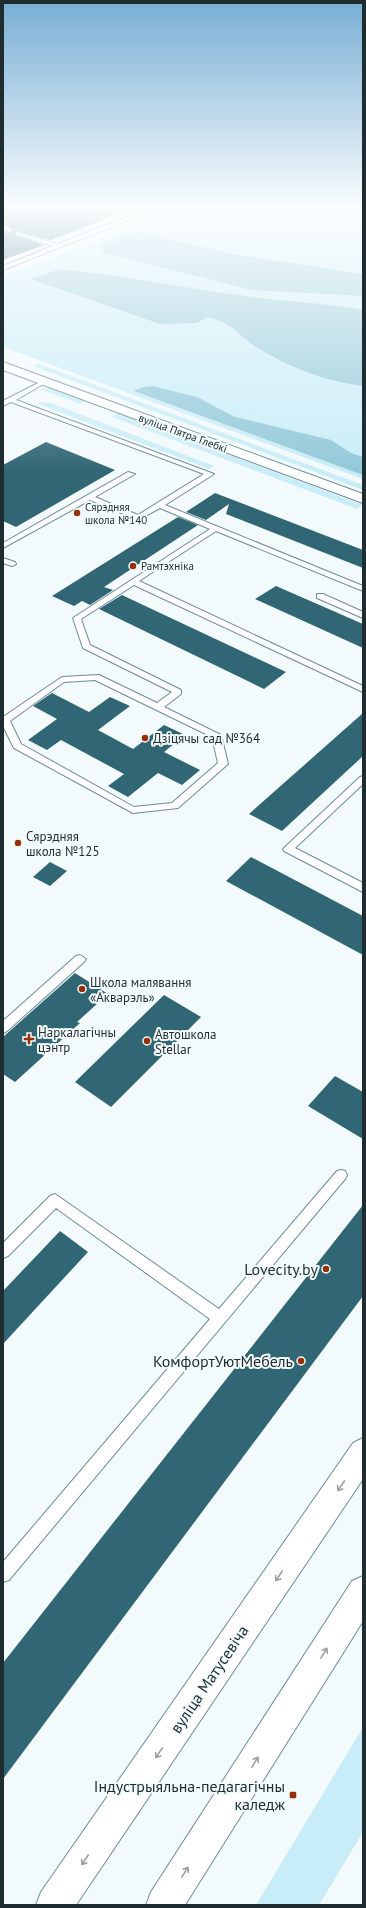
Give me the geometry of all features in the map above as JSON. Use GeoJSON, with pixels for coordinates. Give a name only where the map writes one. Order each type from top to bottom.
{"type":"FeatureCollection","features":[{"type":"Feature","properties":{"kind":"main road","name":"вуліца Пятра Глебкі"},"geometry":{"type":"LineString","coordinates":[[3,366],[363,499]]}},
{"type":"Feature","properties":{"kind":"main road","name":"вуліца Матусевіча"},"geometry":{"type":"LineString","coordinates":[[54,1905],[363,1454]]}},
{"type":"Feature","properties":{"kind":"main road"},"geometry":{"type":"LineString","coordinates":[[164,1905],[363,1592]]}},
{"type":"Feature","properties":{"kind":"lane"},"geometry":{"type":"LineString","coordinates":[[3,404],[44,382]]}},
{"type":"Feature","properties":{"kind":"lane"},"geometry":{"type":"LineString","coordinates":[[11,400],[210,474],[138,518],[88,497]]}},
{"type":"Feature","properties":{"kind":"lane"},"geometry":{"type":"LineString","coordinates":[[3,546],[131,474]]}},
{"type":"Feature","properties":{"kind":"lane"},"geometry":{"type":"LineString","coordinates":[[159,505],[363,589]]}},
{"type":"Feature","properties":{"kind":"lane"},"geometry":{"type":"LineString","coordinates":[[158,707],[178,692],[86,646],[77,618],[216,528]]}},
{"type":"Feature","properties":{"kind":"lane"},"geometry":{"type":"LineString","coordinates":[[3,560],[12,564]]}},
{"type":"Feature","properties":{"kind":"lane"},"geometry":{"type":"LineString","coordinates":[[134,582],[363,689]]}},
{"type":"Feature","properties":{"kind":"lane"},"geometry":{"type":"LineString","coordinates":[[320,596],[362,612]]}},
{"type":"Feature","properties":{"kind":"lane"},"geometry":{"type":"LineString","coordinates":[[96,677],[158,707],[216,735],[223,764],[175,806],[133,810],[17,746],[5,720],[62,680],[96,677]]}},
{"type":"Feature","properties":{"kind":"lane"},"geometry":{"type":"LineString","coordinates":[[363,779],[288,848],[363,888]]}},
{"type":"Feature","properties":{"kind":"lane"},"geometry":{"type":"LineString","coordinates":[[3,1028],[80,959]]}},
{"type":"Feature","properties":{"kind":"lane"},"geometry":{"type":"LineString","coordinates":[[3,1574],[341,1175]]}},
{"type":"Feature","properties":{"kind":"lane"},"geometry":{"type":"LineString","coordinates":[[3,1252],[55,1200],[220,1318]]}},
{"type":"Feature","properties":{"kind":"shaded area"},"geometry":{"type":"Polygon","coordinates":[[[3,295],[363,295],[363,479],[3,347],[3,295]]]}},
{"type":"Feature","properties":{"kind":"shaded area"},"geometry":{"type":"Polygon","coordinates":[[[77,295],[236,295],[363,310],[363,386],[336,381],[285,363],[261,350],[230,326],[216,319],[207,317],[197,323],[160,324],[77,295]]]}},
{"type":"Feature","properties":{"kind":"shaded area"},"geometry":{"type":"Polygon","coordinates":[[[39,364],[363,485],[363,490],[33,366],[39,364]]]}},
{"type":"Feature","properties":{"kind":"shaded area"},"geometry":{"type":"Polygon","coordinates":[[[153,386],[197,397],[235,417],[331,440],[351,453],[363,457],[363,475],[134,391],[143,387],[153,386]]]}},
{"type":"Feature","properties":{"kind":"shaded area"},"geometry":{"type":"Polygon","coordinates":[[[54,388],[87,400],[80,404],[39,389],[54,388]]]}},
{"type":"Feature","properties":{"kind":"shaded area"},"geometry":{"type":"Polygon","coordinates":[[[39,402],[51,403],[214,466],[209,469],[38,404],[39,402]]]}},
{"type":"Feature","properties":{"kind":"shaded area"},"geometry":{"type":"Polygon","coordinates":[[[118,413],[363,505],[357,509],[112,417],[118,413]]]}},
{"type":"Feature","properties":{"kind":"shaded area"},"geometry":{"type":"Polygon","coordinates":[[[363,1727],[363,1832],[319,1905],[256,1905],[363,1727]]]}},
{"type":"Feature","properties":{"kind":"building"},"geometry":{"type":"Polygon","coordinates":[[[46,442],[115,470],[16,527],[3,521],[3,465],[46,442]]]}},
{"type":"Feature","properties":{"kind":"building"},"geometry":{"type":"Polygon","coordinates":[[[215,493],[363,550],[363,568],[226,514],[229,504],[206,520],[186,512],[215,493]]]}},
{"type":"Feature","properties":{"kind":"building"},"geometry":{"type":"Polygon","coordinates":[[[178,517],[198,525],[104,587],[113,590],[90,605],[82,601],[74,606],[52,596],[178,517]]]}},
{"type":"Feature","properties":{"kind":"building"},"geometry":{"type":"Polygon","coordinates":[[[276,586],[363,624],[363,648],[255,599],[276,586]]]}},
{"type":"Feature","properties":{"kind":"building"},"geometry":{"type":"Polygon","coordinates":[[[122,595],[286,672],[264,689],[99,609],[122,595]]]}},
{"type":"Feature","properties":{"kind":"building"},"geometry":{"type":"Polygon","coordinates":[[[52,693],[89,712],[110,697],[130,706],[98,730],[133,749],[164,725],[185,735],[164,752],[200,770],[182,785],[158,773],[128,797],[108,786],[124,774],[61,740],[47,750],[28,740],[57,719],[33,706],[52,693]]]}},
{"type":"Feature","properties":{"kind":"building"},"geometry":{"type":"Polygon","coordinates":[[[363,713],[363,756],[282,831],[249,814],[363,713]]]}},
{"type":"Feature","properties":{"kind":"building"},"geometry":{"type":"Polygon","coordinates":[[[251,857],[363,916],[363,955],[226,881],[251,857]]]}},
{"type":"Feature","properties":{"kind":"building"},"geometry":{"type":"Polygon","coordinates":[[[50,862],[67,871],[50,886],[33,877],[50,862]]]}},
{"type":"Feature","properties":{"kind":"building"},"geometry":{"type":"Polygon","coordinates":[[[75,973],[108,994],[77,1022],[80,1023],[15,1082],[3,1074],[3,1037],[75,973]]]}},
{"type":"Feature","properties":{"kind":"building"},"geometry":{"type":"Polygon","coordinates":[[[164,995],[201,1017],[111,1107],[75,1082],[164,995]]]}},
{"type":"Feature","properties":{"kind":"building"},"geometry":{"type":"Polygon","coordinates":[[[335,1076],[363,1092],[363,1139],[308,1106],[335,1076]]]}},
{"type":"Feature","properties":{"kind":"building"},"geometry":{"type":"Polygon","coordinates":[[[363,1205],[363,1296],[3,1779],[3,1663],[363,1205]]]}},
{"type":"Feature","properties":{"kind":"building"},"geometry":{"type":"Polygon","coordinates":[[[60,1231],[88,1252],[3,1344],[3,1291],[60,1231]]]}},
{"type":"Feature","properties":{"kind":"place","name":"Сярэдняя школа №140"},"geometry":{"type":"Point","coordinates":[77,513]}},
{"type":"Feature","properties":{"kind":"place","name":"Рамтэхніка"},"geometry":{"type":"Point","coordinates":[133,566]}},
{"type":"Feature","properties":{"kind":"place","name":"Дзіцячы сад №364"},"geometry":{"type":"Point","coordinates":[145,738]}},
{"type":"Feature","properties":{"kind":"place","name":"Сярэдняя школа №125"},"geometry":{"type":"Point","coordinates":[18,843]}},
{"type":"Feature","properties":{"kind":"place","name":"Школа малявання «Акварэль»"},"geometry":{"type":"Point","coordinates":[82,989]}},
{"type":"Feature","properties":{"kind":"place","name":"Наркалагічны цэнтр"},"geometry":{"type":"Point","coordinates":[29,1039]}},
{"type":"Feature","properties":{"kind":"place","name":"Автошкола Stellar"},"geometry":{"type":"Point","coordinates":[147,1041]}},
{"type":"Feature","properties":{"kind":"place","name":"Lovecity.by"},"geometry":{"type":"Point","coordinates":[326,1269]}},
{"type":"Feature","properties":{"kind":"place","name":"КомфортУютМебель"},"geometry":{"type":"Point","coordinates":[301,1361]}},
{"type":"Feature","properties":{"kind":"place","name":"Індустрыяльна-педагагічны каледж"},"geometry":{"type":"Point","coordinates":[293,1795]}}]}
